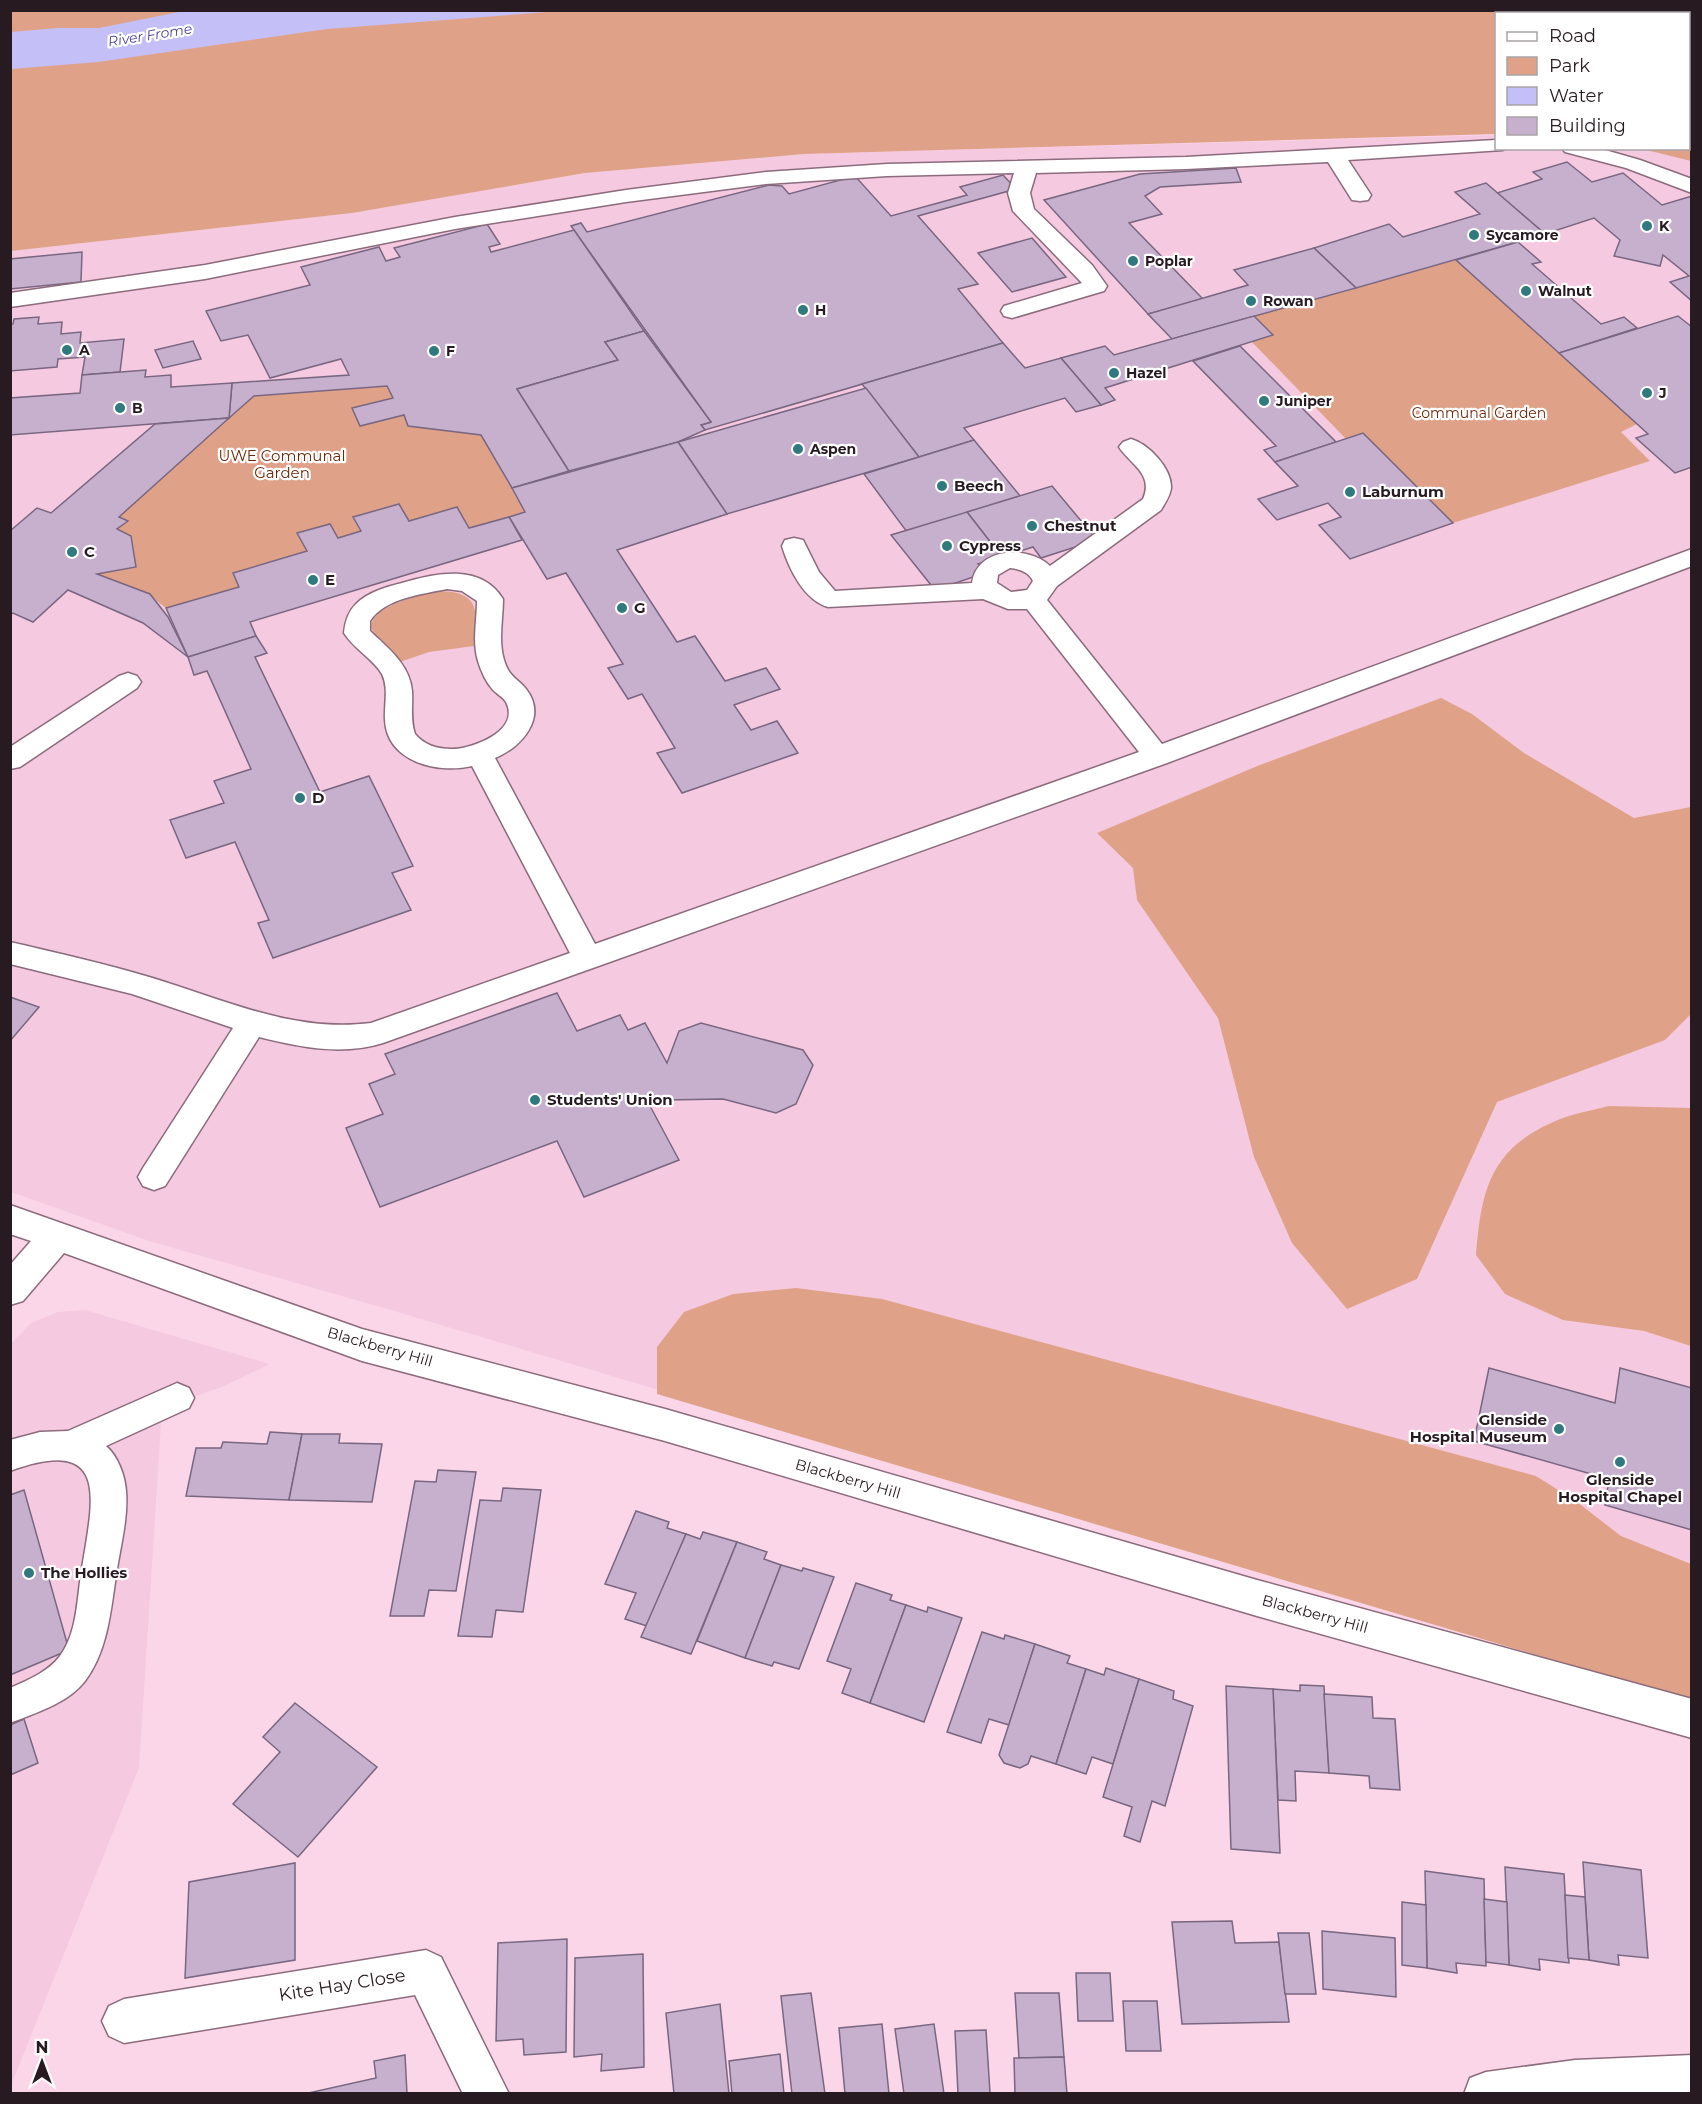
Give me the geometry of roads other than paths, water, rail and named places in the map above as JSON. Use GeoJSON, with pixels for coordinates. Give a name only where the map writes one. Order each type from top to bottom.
{"type":"FeatureCollection","features":[{"type":"Feature","properties":{"kind":"street","name":"Blackberry Hill"},"geometry":{"type":"LineString","coordinates":[[10,1219],[362,1345],[664,1425],[1257,1599],[1692,1719]]}},
{"type":"Feature","properties":{"kind":"street"},"geometry":{"type":"LineString","coordinates":[[10,1290],[57,1237]]}},
{"type":"Feature","properties":{"kind":"street","name":"Kite Hay Close"},"geometry":{"type":"LineString","coordinates":[[124,2021],[426,1972],[487,2094]]}},
{"type":"Feature","properties":{"kind":"street"},"geometry":{"type":"LineString","coordinates":[[1486,2094],[1575,2082],[1692,2077]]}},
{"type":"Feature","properties":{"kind":"lane"},"geometry":{"type":"LineString","coordinates":[[10,300],[205,272],[455,223],[685,188],[798,174],[1186,163],[1495,146]]}},
{"type":"Feature","properties":{"kind":"lane"},"geometry":{"type":"LineString","coordinates":[[1580,150],[1633,164],[1692,187]]}},
{"type":"Feature","properties":{"kind":"lane"},"geometry":{"type":"LineString","coordinates":[[1334,155],[1360,195]]}},
{"type":"Feature","properties":{"kind":"lane"},"geometry":{"type":"LineString","coordinates":[[1012,311],[1096,286],[1084,270],[1024,211],[1019,193],[1027,167]]}},
{"type":"Feature","properties":{"kind":"lane"},"geometry":{"type":"LineString","coordinates":[[1039,589],[1043,574],[1030,564],[1010,560],[992,566],[984,577],[988,590],[994,596],[1013,601],[1039,589],[1152,504],[1158,496],[1160,486],[1157,477],[1142,456],[1131,447]]}},
{"type":"Feature","properties":{"kind":"lane"},"geometry":{"type":"LineString","coordinates":[[794,546],[796,556],[826,597],[836,599],[988,590]]}},
{"type":"Feature","properties":{"kind":"lane"},"geometry":{"type":"LineString","coordinates":[[10,953],[149,987],[253,1022],[315,1037],[359,1038],[588,959],[1157,756],[1692,556]]}},
{"type":"Feature","properties":{"kind":"lane"},"geometry":{"type":"LineString","coordinates":[[447,580],[468,582],[483,591],[490,599],[488,652],[499,681],[515,694],[521,707],[520,722],[512,736],[498,747],[480,755],[460,759],[439,758],[422,753],[408,744],[399,731],[398,717],[401,701],[395,674],[357,633],[356,625],[360,614],[372,604],[416,586],[447,580]]}},
{"type":"Feature","properties":{"kind":"lane"},"geometry":{"type":"LineString","coordinates":[[1039,589],[1157,756]]}},
{"type":"Feature","properties":{"kind":"lane"},"geometry":{"type":"LineString","coordinates":[[10,760],[128,682]]}},
{"type":"Feature","properties":{"kind":"lane"},"geometry":{"type":"LineString","coordinates":[[480,755],[588,959]]}},
{"type":"Feature","properties":{"kind":"lane"},"geometry":{"type":"LineString","coordinates":[[154,1177],[253,1022]]}},
{"type":"Feature","properties":{"kind":"lane"},"geometry":{"type":"LineString","coordinates":[[71,1446],[177,1398]]}},
{"type":"Feature","properties":{"kind":"lane"},"geometry":{"type":"LineString","coordinates":[[10,1455],[51,1445],[71,1446],[92,1457],[101,1466],[109,1487],[109,1507],[87,1638],[73,1668],[64,1677],[53,1686],[10,1706]]}},
{"type":"Feature","properties":{"kind":"water","name":"River Frome"},"geometry":{"type":"Polygon","coordinates":[[[191,10],[561,11],[327,29],[98,62],[11,69],[11,32],[58,28],[99,28],[191,10]]]}},
{"type":"Feature","properties":{"kind":"place","name":"K"},"geometry":{"type":"Point","coordinates":[1647,226]}},
{"type":"Feature","properties":{"kind":"place","name":"Sycamore"},"geometry":{"type":"Point","coordinates":[1474,235]}},
{"type":"Feature","properties":{"kind":"place","name":"Poplar"},"geometry":{"type":"Point","coordinates":[1133,261]}},
{"type":"Feature","properties":{"kind":"place","name":"Walnut"},"geometry":{"type":"Point","coordinates":[1526,291]}},
{"type":"Feature","properties":{"kind":"place","name":"Rowan"},"geometry":{"type":"Point","coordinates":[1251,301]}},
{"type":"Feature","properties":{"kind":"place","name":"H"},"geometry":{"type":"Point","coordinates":[803,310]}},
{"type":"Feature","properties":{"kind":"place","name":"A"},"geometry":{"type":"Point","coordinates":[67,350]}},
{"type":"Feature","properties":{"kind":"place","name":"F"},"geometry":{"type":"Point","coordinates":[434,351]}},
{"type":"Feature","properties":{"kind":"place","name":"Hazel"},"geometry":{"type":"Point","coordinates":[1114,373]}},
{"type":"Feature","properties":{"kind":"place","name":"J"},"geometry":{"type":"Point","coordinates":[1647,393]}},
{"type":"Feature","properties":{"kind":"place","name":"Juniper"},"geometry":{"type":"Point","coordinates":[1264,401]}},
{"type":"Feature","properties":{"kind":"place","name":"B"},"geometry":{"type":"Point","coordinates":[120,408]}},
{"type":"Feature","properties":{"kind":"place","name":"Aspen"},"geometry":{"type":"Point","coordinates":[798,449]}},
{"type":"Feature","properties":{"kind":"place","name":"Beech"},"geometry":{"type":"Point","coordinates":[942,486]}},
{"type":"Feature","properties":{"kind":"place","name":"Laburnum"},"geometry":{"type":"Point","coordinates":[1350,492]}},
{"type":"Feature","properties":{"kind":"place","name":"Chestnut"},"geometry":{"type":"Point","coordinates":[1032,526]}},
{"type":"Feature","properties":{"kind":"place","name":"Cypress"},"geometry":{"type":"Point","coordinates":[947,546]}},
{"type":"Feature","properties":{"kind":"place","name":"C"},"geometry":{"type":"Point","coordinates":[72,552]}},
{"type":"Feature","properties":{"kind":"place","name":"E"},"geometry":{"type":"Point","coordinates":[313,580]}},
{"type":"Feature","properties":{"kind":"place","name":"G"},"geometry":{"type":"Point","coordinates":[622,608]}},
{"type":"Feature","properties":{"kind":"place","name":"D"},"geometry":{"type":"Point","coordinates":[300,798]}},
{"type":"Feature","properties":{"kind":"place","name":"Students' Union"},"geometry":{"type":"Point","coordinates":[535,1100]}},
{"type":"Feature","properties":{"kind":"place","name":"Glenside Hospital Museum"},"geometry":{"type":"Point","coordinates":[1559,1429]}},
{"type":"Feature","properties":{"kind":"place","name":"Glenside Hospital Chapel"},"geometry":{"type":"Point","coordinates":[1620,1462]}},
{"type":"Feature","properties":{"kind":"place","name":"The Hollies"},"geometry":{"type":"Point","coordinates":[29,1573]}},
{"type":"Feature","properties":{"kind":"park label","name":"Communal Garden"},"geometry":{"type":"Point","coordinates":[1479,413]}},
{"type":"Feature","properties":{"kind":"park label","name":"UWE Communal Garden"},"geometry":{"type":"Point","coordinates":[282,464]}}]}
